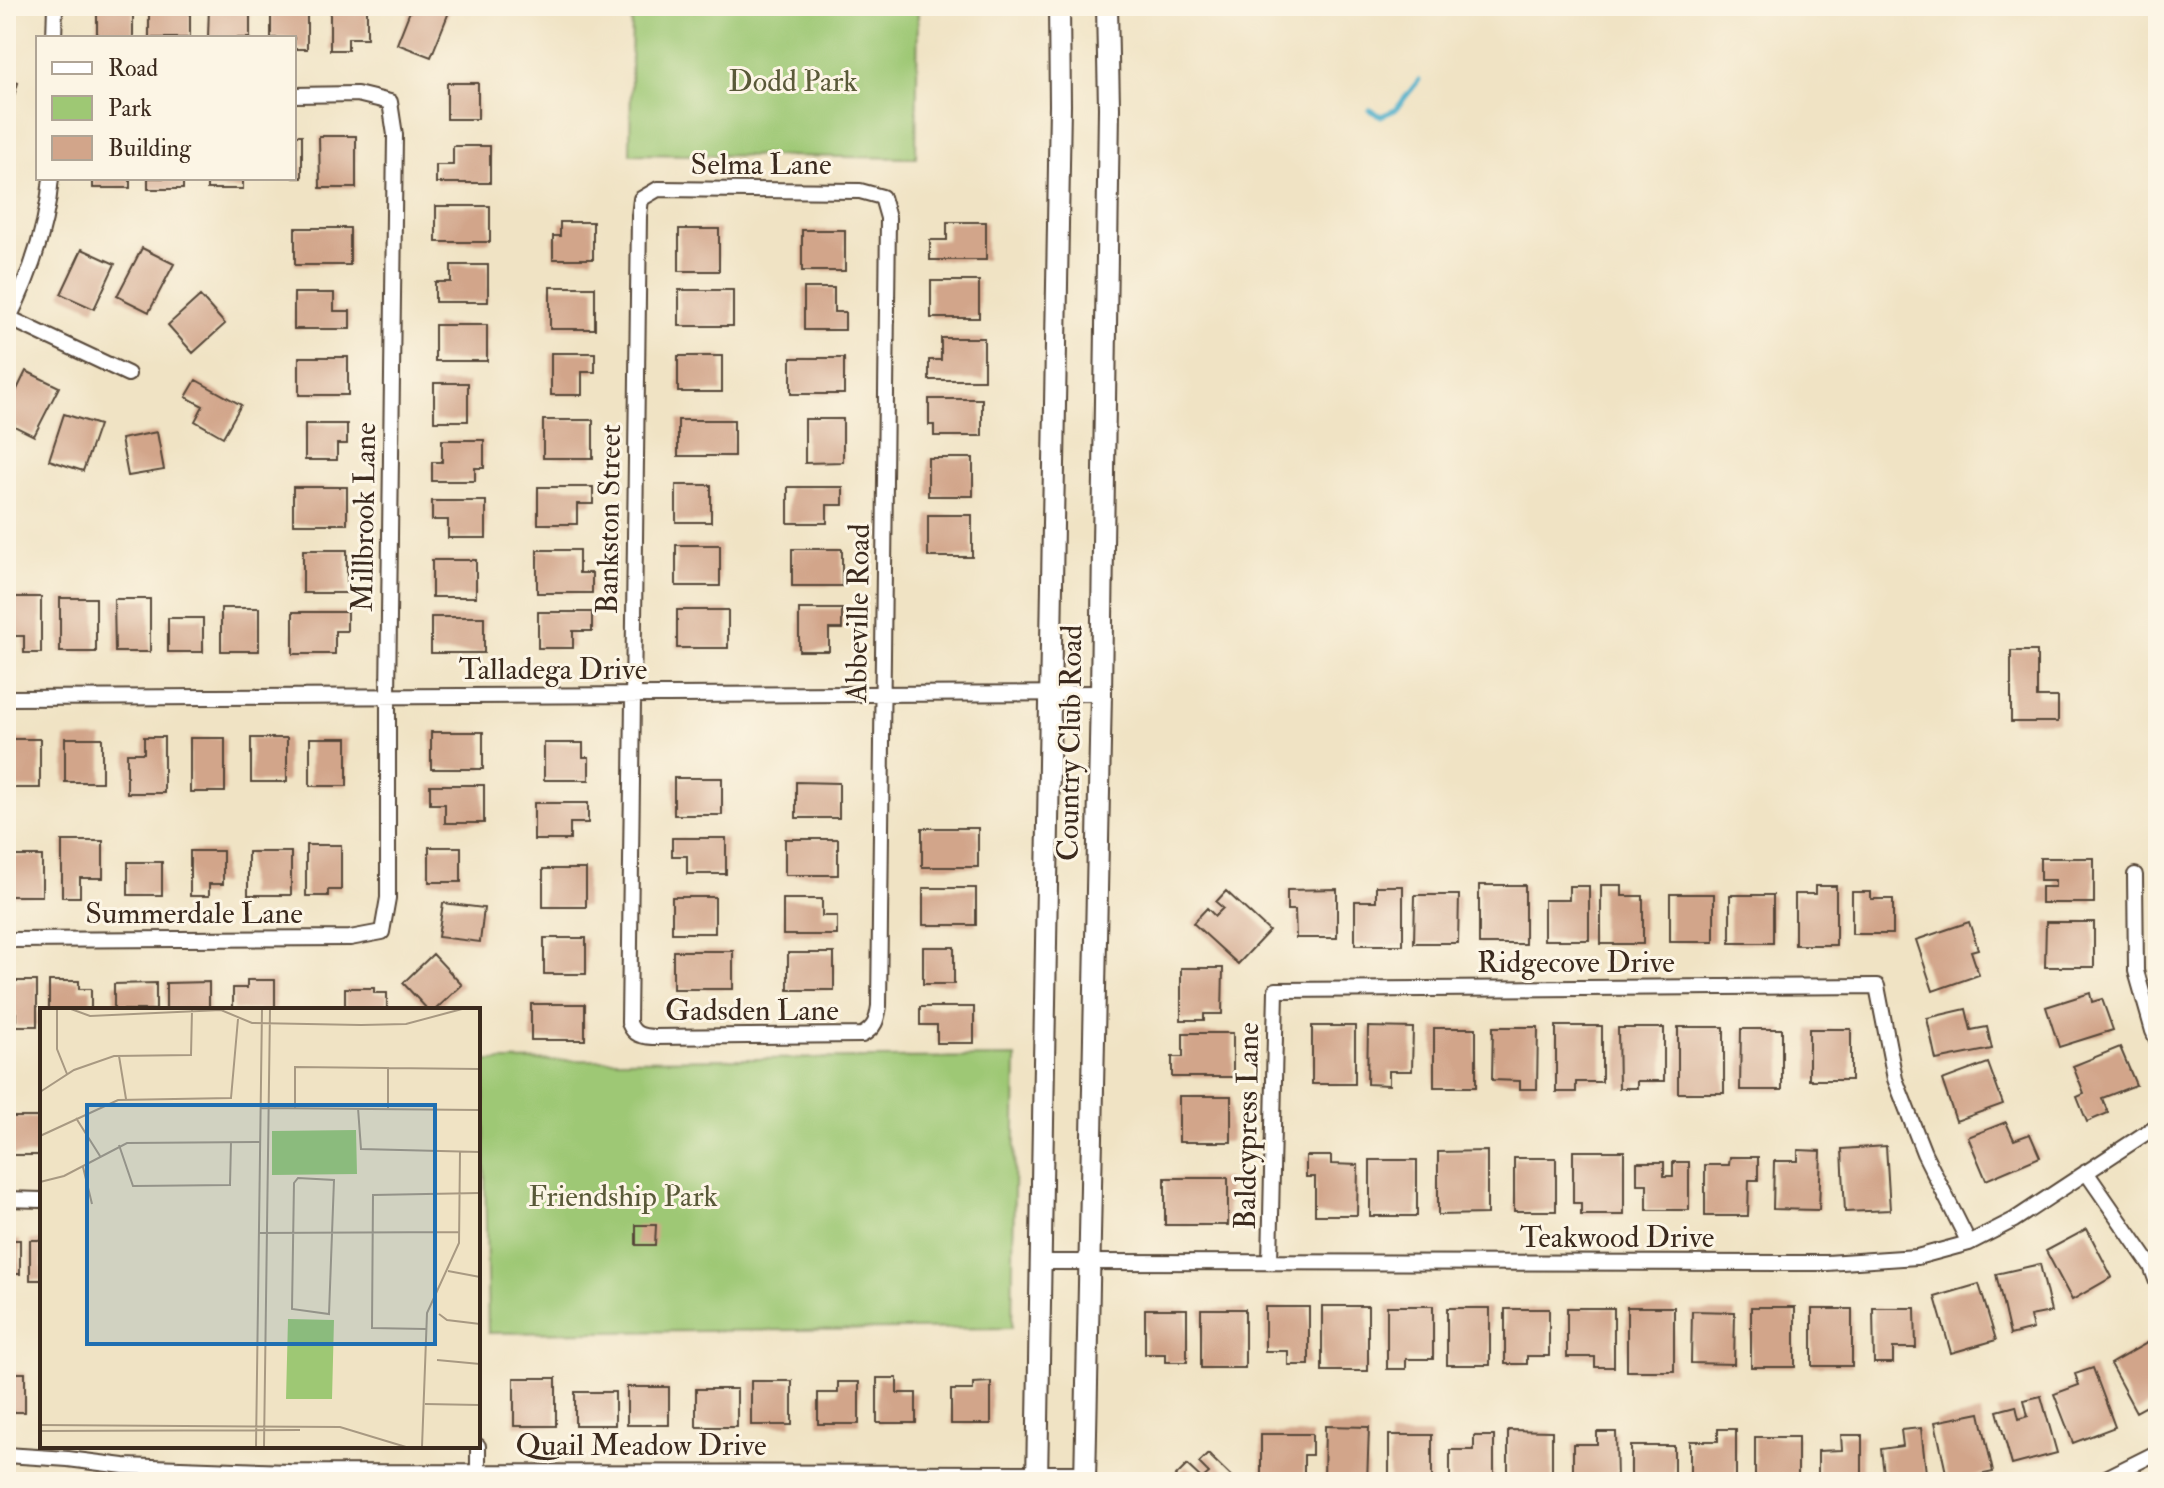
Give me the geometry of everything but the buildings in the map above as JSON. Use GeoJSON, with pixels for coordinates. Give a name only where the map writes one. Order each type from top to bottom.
{"type":"FeatureCollection","features":[{"type":"Feature","properties":{"kind":"main road","name":"Country Club Road"},"geometry":{"type":"LineString","coordinates":[[1038,1477],[1060,105],[1059,6]]}},
{"type":"Feature","properties":{"kind":"main road","name":"Country Club Road"},"geometry":{"type":"LineString","coordinates":[[1085,1477],[1101,693],[1109,108],[1107,6]]}},
{"type":"Feature","properties":{"kind":"street"},"geometry":{"type":"LineString","coordinates":[[54,36],[55,6]]}},
{"type":"Feature","properties":{"kind":"street","name":"Millbrook Lane"},"geometry":{"type":"LineString","coordinates":[[296,95],[357,94],[390,102],[395,135],[388,898],[382,932]]}},
{"type":"Feature","properties":{"kind":"street"},"geometry":{"type":"LineString","coordinates":[[51,180],[37,249],[7,321],[128,374]]}},
{"type":"Feature","properties":{"kind":"street","name":"Selma Lane"},"geometry":{"type":"LineString","coordinates":[[641,199],[658,189],[860,191],[882,197]]}},
{"type":"Feature","properties":{"kind":"street","name":"Abbeville Road"},"geometry":{"type":"LineString","coordinates":[[872,1029],[879,1006],[884,694],[888,218],[882,197]]}},
{"type":"Feature","properties":{"kind":"street","name":"Bankston Street"},"geometry":{"type":"LineString","coordinates":[[633,1031],[628,1014],[641,199]]}},
{"type":"Feature","properties":{"kind":"street","name":"Talladega Drive"},"geometry":{"type":"LineString","coordinates":[[6,698],[1101,693]]}},
{"type":"Feature","properties":{"kind":"street"},"geometry":{"type":"LineString","coordinates":[[2135,875],[2136,971],[2158,1042]]}},
{"type":"Feature","properties":{"kind":"street","name":"Summerdale Lane"},"geometry":{"type":"LineString","coordinates":[[6,940],[350,938],[382,932]]}},
{"type":"Feature","properties":{"kind":"street","name":"Ridgecove Drive"},"geometry":{"type":"LineString","coordinates":[[1276,990],[1877,986],[1895,1079],[1924,1153],[1969,1243]]}},
{"type":"Feature","properties":{"kind":"street","name":"Baldcypress Lane"},"geometry":{"type":"LineString","coordinates":[[1270,1262],[1276,990]]}},
{"type":"Feature","properties":{"kind":"street","name":"Gadsden Lane"},"geometry":{"type":"LineString","coordinates":[[633,1031],[641,1036],[653,1037],[850,1036],[862,1035],[872,1029]]}},
{"type":"Feature","properties":{"kind":"street","name":"Teakwood Drive"},"geometry":{"type":"LineString","coordinates":[[1040,1262],[1827,1263],[1917,1257],[1969,1243],[2014,1220],[2158,1125]]}},
{"type":"Feature","properties":{"kind":"street"},"geometry":{"type":"LineString","coordinates":[[2086,1172],[2151,1266],[2158,1285]]}},
{"type":"Feature","properties":{"kind":"street"},"geometry":{"type":"LineString","coordinates":[[6,1199],[40,1200]]}},
{"type":"Feature","properties":{"kind":"street"},"geometry":{"type":"LineString","coordinates":[[478,1448],[478,1471]]}},
{"type":"Feature","properties":{"kind":"street"},"geometry":{"type":"LineString","coordinates":[[2098,1482],[2158,1452]]}},
{"type":"Feature","properties":{"kind":"street","name":"Quail Meadow Drive"},"geometry":{"type":"LineString","coordinates":[[6,1455],[289,1477],[478,1471],[1085,1477]]}},
{"type":"Feature","properties":{"kind":"green space","name":"Dodd Park"},"geometry":{"type":"Polygon","coordinates":[[[632,6],[918,6],[916,158],[630,154],[632,6]]]}},
{"type":"Feature","properties":{"kind":"green space","name":"Friendship Park"},"geometry":{"type":"Polygon","coordinates":[[[1016,1057],[1012,1328],[488,1333],[483,1061],[1016,1057]]]}},
{"type":"Feature","properties":{"kind":"waterway"},"geometry":{"type":"LineString","coordinates":[[1370,110],[1381,116],[1395,110],[1419,80]]}}]}
